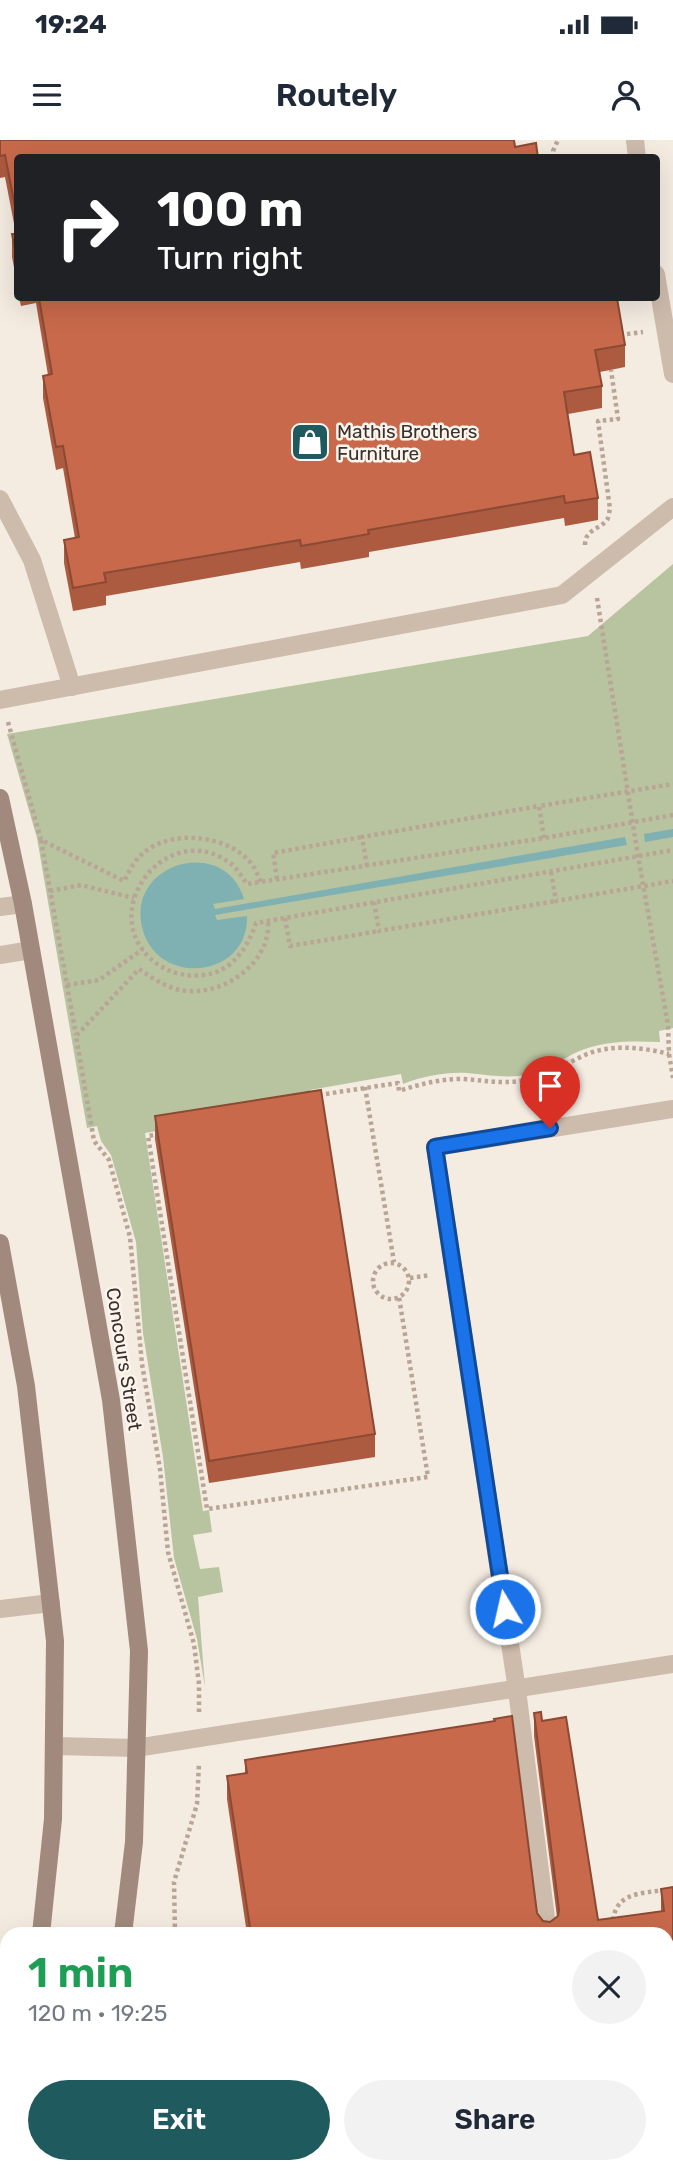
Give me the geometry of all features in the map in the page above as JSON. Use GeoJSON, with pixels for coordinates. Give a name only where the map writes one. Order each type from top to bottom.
{"type":"FeatureCollection","features":[{"type":"Feature","properties":{"kind":"street","name":"Concours Street"},"geometry":{"type":"LineString","coordinates":[[0,798],[23,904],[111,1400],[139,1651],[134,1842],[124,1927]]}},
{"type":"Feature","properties":{"kind":"street"},"geometry":{"type":"LineString","coordinates":[[0,1243],[26,1386],[55,1641],[52,1819],[42,1927]]}},
{"type":"Feature","properties":{"kind":"lane"},"geometry":{"type":"LineString","coordinates":[[660,298],[673,374]]}},
{"type":"Feature","properties":{"kind":"lane"},"geometry":{"type":"LineString","coordinates":[[0,499],[32,560],[72,687]]}},
{"type":"Feature","properties":{"kind":"lane"},"geometry":{"type":"LineString","coordinates":[[0,700],[562,595],[673,508]]}},
{"type":"Feature","properties":{"kind":"lane"},"geometry":{"type":"LineString","coordinates":[[0,907],[23,904]]}},
{"type":"Feature","properties":{"kind":"lane"},"geometry":{"type":"LineString","coordinates":[[0,955],[31,950]]}},
{"type":"Feature","properties":{"kind":"lane"},"geometry":{"type":"LineString","coordinates":[[547,1927],[517,1690],[435,1147],[673,1109]]}},
{"type":"Feature","properties":{"kind":"lane"},"geometry":{"type":"LineString","coordinates":[[0,1609],[51,1603]]}},
{"type":"Feature","properties":{"kind":"lane"},"geometry":{"type":"LineString","coordinates":[[55,1746],[136,1748],[673,1664]]}},
{"type":"Feature","properties":{"kind":"path"},"geometry":{"type":"LineString","coordinates":[[0,700],[41,840],[94,1141],[109,1160],[130,1237],[142,1364],[160,1469],[168,1552],[194,1644],[199,1684],[197,1804],[174,1882],[175,1927]]}},
{"type":"Feature","properties":{"kind":"path"},"geometry":{"type":"LineString","coordinates":[[277,879],[273,853],[673,784]]}},
{"type":"Feature","properties":{"kind":"path"},"geometry":{"type":"LineString","coordinates":[[539,806],[544,838]]}},
{"type":"Feature","properties":{"kind":"path"},"geometry":{"type":"LineString","coordinates":[[673,815],[247,884],[231,864],[212,854],[191,852],[171,856],[153,867],[140,883],[132,903],[132,923],[143,949],[166,970],[185,976],[205,975],[224,969],[240,956],[256,923],[673,850]]}},
{"type":"Feature","properties":{"kind":"path"},"geometry":{"type":"LineString","coordinates":[[632,822],[668,1026],[673,1078]]}},
{"type":"Feature","properties":{"kind":"path"},"geometry":{"type":"LineString","coordinates":[[41,840],[124,881],[139,856],[161,843],[184,837],[208,839],[231,847],[251,862],[261,882]]}},
{"type":"Feature","properties":{"kind":"path"},"geometry":{"type":"LineString","coordinates":[[362,837],[367,866]]}},
{"type":"Feature","properties":{"kind":"path"},"geometry":{"type":"LineString","coordinates":[[551,872],[556,901]]}},
{"type":"Feature","properties":{"kind":"path"},"geometry":{"type":"LineString","coordinates":[[285,918],[290,946],[673,881]]}},
{"type":"Feature","properties":{"kind":"path"},"geometry":{"type":"LineString","coordinates":[[50,891],[81,885],[134,898]]}},
{"type":"Feature","properties":{"kind":"path"},"geometry":{"type":"LineString","coordinates":[[374,902],[379,931]]}},
{"type":"Feature","properties":{"kind":"path"},"geometry":{"type":"LineString","coordinates":[[76,1036],[139,969],[162,985],[188,991],[214,989],[238,978],[257,959],[269,935],[268,921]]}},
{"type":"Feature","properties":{"kind":"path"},"geometry":{"type":"LineString","coordinates":[[67,985],[99,980],[143,949]]}},
{"type":"Feature","properties":{"kind":"path"},"geometry":{"type":"LineString","coordinates":[[319,1102],[318,1095],[398,1083],[399,1091],[426,1082],[460,1079],[502,1083],[537,1078],[587,1054],[622,1048],[649,1049],[669,1054]]}},
{"type":"Feature","properties":{"kind":"path"},"geometry":{"type":"LineString","coordinates":[[365,1087],[394,1262]]}},
{"type":"Feature","properties":{"kind":"path"},"geometry":{"type":"LineString","coordinates":[[162,1134],[148,1136],[207,1509],[428,1477],[399,1297]]}},
{"type":"Feature","properties":{"kind":"path"},"geometry":{"type":"LineString","coordinates":[[394,1262],[405,1268],[410,1278],[408,1290],[399,1297],[387,1299],[374,1286],[373,1280],[382,1265],[394,1262]]}},
{"type":"Feature","properties":{"kind":"path"},"geometry":{"type":"LineString","coordinates":[[613,1927],[612,1916],[623,1899],[673,1889]]}},
{"type":"Feature","properties":{"kind":"green space"},"geometry":{"type":"Polygon","coordinates":[[[673,564],[673,1028],[659,1031],[660,1042],[596,1046],[531,1074],[507,1076],[451,1073],[403,1084],[401,1074],[310,1090],[312,1106],[145,1133],[203,1511],[209,1510],[212,1532],[193,1535],[200,1569],[219,1567],[223,1592],[198,1597],[205,1687],[197,1639],[174,1558],[163,1457],[143,1333],[136,1242],[111,1155],[101,1141],[97,1126],[87,1128],[37,838],[7,734],[588,636],[673,564]]]}},
{"type":"Feature","properties":{"kind":"water"},"geometry":{"type":"Polygon","coordinates":[[[673,829],[673,837],[645,842],[644,834],[673,829]]]}},
{"type":"Feature","properties":{"kind":"water"},"geometry":{"type":"Polygon","coordinates":[[[625,837],[627,845],[215,915],[217,920],[247,916],[244,937],[233,953],[218,963],[200,968],[182,967],[165,960],[151,947],[142,927],[141,905],[149,886],[163,873],[180,865],[199,863],[218,867],[234,879],[244,899],[213,904],[215,909],[625,837]]]}},
{"type":"Feature","properties":{"kind":"building"},"geometry":{"type":"Polygon","coordinates":[[[0,140],[514,140],[515,147],[536,143],[537,154],[14,154],[14,201],[5,155],[0,156],[0,140]]]}},
{"type":"Feature","properties":{"kind":"building","name":"Mathis Brothers Furniture"},"geometry":{"type":"Polygon","coordinates":[[[40,301],[618,301],[625,345],[595,350],[602,386],[564,392],[574,455],[590,452],[598,498],[565,503],[564,496],[368,530],[369,534],[301,546],[300,540],[104,573],[106,582],[73,588],[64,540],[79,537],[63,446],[56,447],[43,376],[52,374],[40,301]]]}},
{"type":"Feature","properties":{"kind":"building"},"geometry":{"type":"Polygon","coordinates":[[[321,1090],[375,1434],[209,1461],[155,1116],[321,1090]]]}},
{"type":"Feature","properties":{"kind":"building"},"geometry":{"type":"Polygon","coordinates":[[[541,1712],[542,1721],[566,1717],[598,1920],[664,1911],[661,1889],[673,1887],[673,1927],[250,1927],[227,1776],[247,1773],[245,1760],[495,1721],[494,1719],[512,1716],[537,1913],[543,1921],[550,1922],[558,1916],[534,1713],[541,1712]]]}},
{"type":"Feature","properties":{"kind":"place","name":"Mathis Brothers Furniture"},"geometry":{"type":"Point","coordinates":[310,442]}},
{"type":"Feature","properties":{"kind":"route"},"geometry":{"type":"LineString","coordinates":[[505,1609],[435,1147],[550,1128]]}}]}
